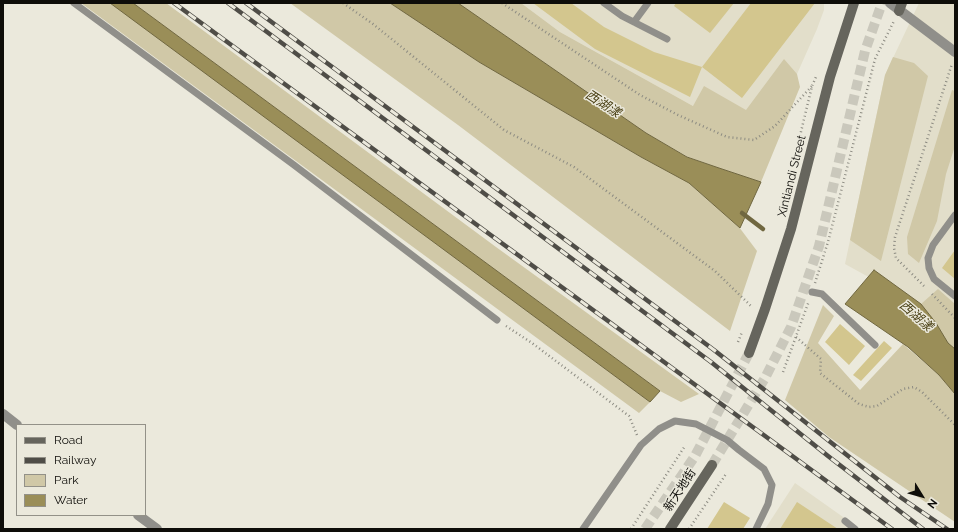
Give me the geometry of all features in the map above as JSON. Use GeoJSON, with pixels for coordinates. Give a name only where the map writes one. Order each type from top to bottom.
{"type":"FeatureCollection","features":[{"type":"Feature","properties":{"kind":"main road","name":"Xintiandi Street"},"geometry":{"type":"LineString","coordinates":[[749,353],[792,229],[830,77],[854,3]]}},
{"type":"Feature","properties":{"kind":"main road","name":"新天地街"},"geometry":{"type":"LineString","coordinates":[[670,529],[712,465]]}},
{"type":"Feature","properties":{"kind":"street"},"geometry":{"type":"LineString","coordinates":[[890,3],[901,7],[954,56]]}},
{"type":"Feature","properties":{"kind":"street"},"geometry":{"type":"LineString","coordinates":[[4,417],[16,424]]}},
{"type":"Feature","properties":{"kind":"street"},"geometry":{"type":"LineString","coordinates":[[139,516],[157,529]]}},
{"type":"Feature","properties":{"kind":"lane"},"geometry":{"type":"LineString","coordinates":[[74,3],[294,165],[497,320]]}},
{"type":"Feature","properties":{"kind":"lane"},"geometry":{"type":"LineString","coordinates":[[604,3],[622,16],[666,39]]}},
{"type":"Feature","properties":{"kind":"lane"},"geometry":{"type":"LineString","coordinates":[[634,22],[648,3]]}},
{"type":"Feature","properties":{"kind":"lane"},"geometry":{"type":"LineString","coordinates":[[955,215],[933,245],[928,258],[929,268],[934,279],[955,296]]}},
{"type":"Feature","properties":{"kind":"lane"},"geometry":{"type":"LineString","coordinates":[[812,292],[822,294],[875,345]]}},
{"type":"Feature","properties":{"kind":"lane"},"geometry":{"type":"LineString","coordinates":[[583,529],[641,445],[659,428],[675,421],[696,424],[728,440],[764,469],[772,485],[768,504],[756,529]]}},
{"type":"Feature","properties":{"kind":"lane"},"geometry":{"type":"LineString","coordinates":[[845,521],[855,529]]}},
{"type":"Feature","properties":{"kind":"path"},"geometry":{"type":"LineString","coordinates":[[343,3],[373,24],[504,130],[574,167],[708,266],[752,307]]}},
{"type":"Feature","properties":{"kind":"path"},"geometry":{"type":"LineString","coordinates":[[502,3],[640,95],[678,115],[727,137],[754,140],[775,126],[812,86]]}},
{"type":"Feature","properties":{"kind":"path"},"geometry":{"type":"LineString","coordinates":[[783,372],[812,292],[828,242],[875,59],[901,7]]}},
{"type":"Feature","properties":{"kind":"path"},"geometry":{"type":"LineString","coordinates":[[954,56],[895,237],[894,248],[896,258],[955,318]]}},
{"type":"Feature","properties":{"kind":"path"},"geometry":{"type":"LineString","coordinates":[[497,320],[532,343],[629,416],[641,445]]}},
{"type":"Feature","properties":{"kind":"path"},"geometry":{"type":"LineString","coordinates":[[796,337],[821,359],[820,373],[859,404],[869,407],[877,406],[903,389],[914,387],[922,392],[955,425]]}},
{"type":"Feature","properties":{"kind":"path"},"geometry":{"type":"LineString","coordinates":[[630,529],[685,446]]}},
{"type":"Feature","properties":{"kind":"path"},"geometry":{"type":"LineString","coordinates":[[689,529],[726,474]]}},
{"type":"Feature","properties":{"kind":"shaded area"},"geometry":{"type":"Polygon","coordinates":[[[521,3],[824,3],[824,10],[797,74],[756,128],[693,106],[560,32],[521,3]]]}},
{"type":"Feature","properties":{"kind":"shaded area"},"geometry":{"type":"Polygon","coordinates":[[[919,3],[955,3],[955,359],[874,280],[845,264],[885,75],[919,3]]]}},
{"type":"Feature","properties":{"kind":"shaded area"},"geometry":{"type":"Polygon","coordinates":[[[795,483],[860,529],[765,529],[795,483]]]}},
{"type":"Feature","properties":{"kind":"green space"},"geometry":{"type":"Polygon","coordinates":[[[81,3],[111,3],[650,402],[639,413],[81,3]]]}},
{"type":"Feature","properties":{"kind":"green space"},"geometry":{"type":"Polygon","coordinates":[[[133,3],[166,3],[496,247],[699,394],[681,402],[660,391],[133,3]]]}},
{"type":"Feature","properties":{"kind":"green space"},"geometry":{"type":"Polygon","coordinates":[[[290,3],[390,3],[479,62],[641,157],[689,183],[739,227],[757,251],[730,331],[458,125],[290,3]]]}},
{"type":"Feature","properties":{"kind":"green space"},"geometry":{"type":"Polygon","coordinates":[[[458,3],[521,3],[560,32],[693,106],[704,86],[746,110],[784,59],[797,74],[800,87],[761,182],[688,157],[646,133],[458,3]]]}},
{"type":"Feature","properties":{"kind":"green space"},"geometry":{"type":"Polygon","coordinates":[[[893,57],[914,63],[928,76],[881,261],[850,240],[885,75],[893,57]]]}},
{"type":"Feature","properties":{"kind":"green space"},"geometry":{"type":"Polygon","coordinates":[[[952,90],[955,91],[955,146],[946,174],[937,221],[919,263],[908,254],[907,237],[952,90]]]}},
{"type":"Feature","properties":{"kind":"green space"},"geometry":{"type":"Polygon","coordinates":[[[938,289],[955,304],[955,349],[948,343],[938,326],[921,304],[938,289]]]}},
{"type":"Feature","properties":{"kind":"green space"},"geometry":{"type":"Polygon","coordinates":[[[823,305],[834,316],[818,343],[860,390],[903,344],[939,375],[955,394],[955,522],[829,437],[785,400],[823,305]]]}},
{"type":"Feature","properties":{"kind":"water"},"geometry":{"type":"Polygon","coordinates":[[[110,3],[133,3],[660,391],[650,402],[110,3]]]}},
{"type":"Feature","properties":{"kind":"water"},"geometry":{"type":"Polygon","coordinates":[[[390,3],[458,3],[646,133],[687,157],[761,182],[740,228],[689,183],[641,157],[479,62],[390,3]]]}},
{"type":"Feature","properties":{"kind":"water"},"geometry":{"type":"Polygon","coordinates":[[[874,270],[921,304],[936,323],[948,343],[955,349],[955,394],[939,375],[908,347],[845,304],[874,270]]]}},
{"type":"Feature","properties":{"kind":"building"},"geometry":{"type":"Polygon","coordinates":[[[533,3],[571,3],[604,27],[654,52],[702,67],[690,97],[595,49],[533,3]]]}},
{"type":"Feature","properties":{"kind":"building"},"geometry":{"type":"Polygon","coordinates":[[[676,3],[734,3],[710,33],[674,6],[676,3]]]}},
{"type":"Feature","properties":{"kind":"building"},"geometry":{"type":"Polygon","coordinates":[[[751,3],[815,3],[742,98],[702,67],[751,3]]]}},
{"type":"Feature","properties":{"kind":"building"},"geometry":{"type":"Polygon","coordinates":[[[955,250],[955,279],[942,268],[955,250]]]}},
{"type":"Feature","properties":{"kind":"building"},"geometry":{"type":"Polygon","coordinates":[[[840,324],[865,346],[849,365],[825,342],[840,324]]]}},
{"type":"Feature","properties":{"kind":"building"},"geometry":{"type":"Polygon","coordinates":[[[884,341],[892,348],[861,381],[853,375],[884,341]]]}},
{"type":"Feature","properties":{"kind":"building"},"geometry":{"type":"Polygon","coordinates":[[[724,502],[750,518],[743,529],[707,529],[724,502]]]}},
{"type":"Feature","properties":{"kind":"building"},"geometry":{"type":"Polygon","coordinates":[[[797,502],[838,529],[780,529],[797,502]]]}},
{"type":"Feature","properties":{"kind":"waterway","name":"西湖漾"},"geometry":{"type":"LineString","coordinates":[[742,213],[763,229]]}},
{"type":"Feature","properties":{"kind":"tunnel"},"geometry":{"type":"LineString","coordinates":[[712,465],[765,378],[791,327],[819,246],[865,51],[882,3]]}},
{"type":"Feature","properties":{"kind":"tunnel"},"geometry":{"type":"LineString","coordinates":[[645,529],[695,456],[749,353]]}},
{"type":"Feature","properties":{"kind":"railway"},"geometry":{"type":"LineString","coordinates":[[174,3],[892,529]]}},
{"type":"Feature","properties":{"kind":"railway"},"geometry":{"type":"LineString","coordinates":[[228,3],[711,362],[828,456],[923,529]]}},
{"type":"Feature","properties":{"kind":"railway"},"geometry":{"type":"LineString","coordinates":[[246,3],[714,350],[900,497],[947,529]]}}]}
